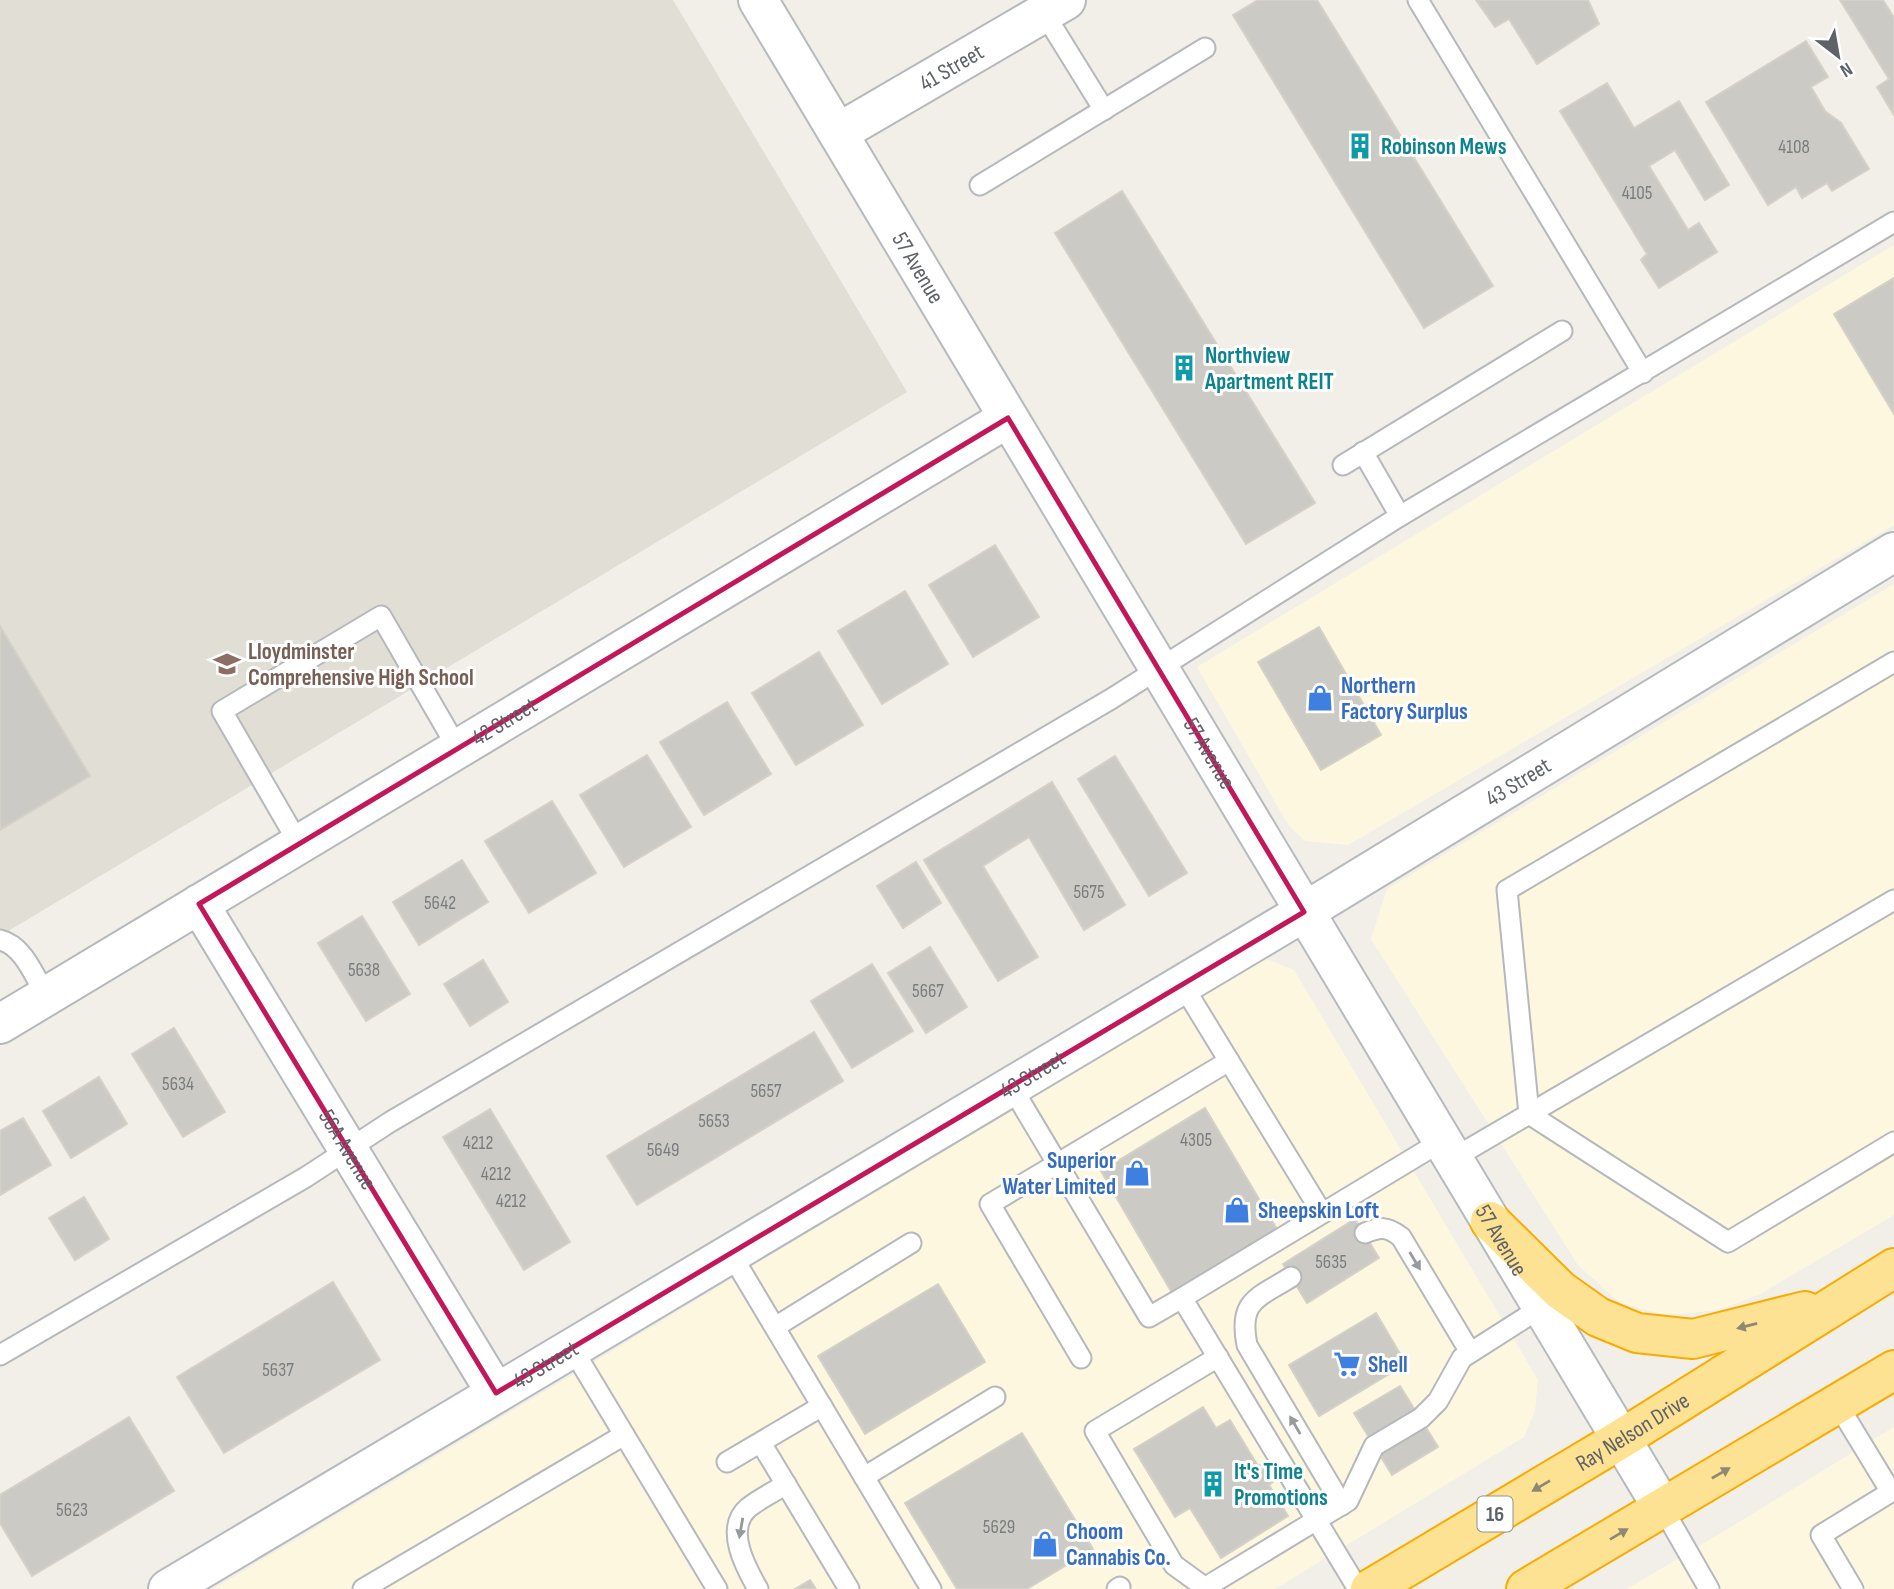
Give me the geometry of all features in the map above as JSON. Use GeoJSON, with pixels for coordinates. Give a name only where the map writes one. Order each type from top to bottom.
{"type":"FeatureCollection","features":[{"type":"Feature","properties":{"kind":"highway"},"geometry":{"type":"LineString","coordinates":[[1490,1221],[1560,1290],[1598,1317],[1637,1333],[1693,1339],[1837,1303]]}},
{"type":"Feature","properties":{"kind":"highway","name":"Ray Nelson Drive"},"geometry":{"type":"LineString","coordinates":[[1370,1589],[1621,1439],[1894,1268]]}},
{"type":"Feature","properties":{"kind":"highway"},"geometry":{"type":"LineString","coordinates":[[1526,1589],[1894,1370]]}},
{"type":"Feature","properties":{"kind":"street","name":"57 Avenue"},"geometry":{"type":"LineString","coordinates":[[766,3],[838,134],[1662,1507]]}},
{"type":"Feature","properties":{"kind":"street","name":"41 Street"},"geometry":{"type":"LineString","coordinates":[[838,134],[1055,7]]}},
{"type":"Feature","properties":{"kind":"street","name":"42 Street"},"geometry":{"type":"LineString","coordinates":[[0,1024],[1008,418]]}},
{"type":"Feature","properties":{"kind":"street","name":"43 Street"},"geometry":{"type":"LineString","coordinates":[[168,1589],[1304,912],[1894,552]]}},
{"type":"Feature","properties":{"kind":"street","name":"56A Avenue"},"geometry":{"type":"LineString","coordinates":[[199,904],[496,1393]]}},
{"type":"Feature","properties":{"kind":"lane"},"geometry":{"type":"LineString","coordinates":[[1418,0],[1643,373]]}},
{"type":"Feature","properties":{"kind":"lane"},"geometry":{"type":"LineString","coordinates":[[1055,7],[1104,110]]}},
{"type":"Feature","properties":{"kind":"lane"},"geometry":{"type":"LineString","coordinates":[[981,185],[1205,48]]}},
{"type":"Feature","properties":{"kind":"lane"},"geometry":{"type":"LineString","coordinates":[[0,1355],[306,1177],[348,1149],[1158,669],[1400,516],[1894,222]]}},
{"type":"Feature","properties":{"kind":"lane"},"geometry":{"type":"LineString","coordinates":[[1343,465],[1562,331]]}},
{"type":"Feature","properties":{"kind":"lane"},"geometry":{"type":"LineString","coordinates":[[1363,452],[1400,516]]}},
{"type":"Feature","properties":{"kind":"lane"},"geometry":{"type":"LineString","coordinates":[[299,844],[222,711],[381,616],[458,749]]}},
{"type":"Feature","properties":{"kind":"lane"},"geometry":{"type":"LineString","coordinates":[[1529,1114],[1507,890],[1894,662]]}},
{"type":"Feature","properties":{"kind":"lane"},"geometry":{"type":"LineString","coordinates":[[1011,1086],[1149,1317],[1322,1213],[1447,1150],[1529,1114],[1894,900]]}},
{"type":"Feature","properties":{"kind":"lane"},"geometry":{"type":"LineString","coordinates":[[0,940],[5,940],[21,953],[46,996]]}},
{"type":"Feature","properties":{"kind":"lane"},"geometry":{"type":"LineString","coordinates":[[1182,984],[1322,1213]]}},
{"type":"Feature","properties":{"kind":"lane"},"geometry":{"type":"LineString","coordinates":[[1082,1358],[990,1204],[1229,1061]]}},
{"type":"Feature","properties":{"kind":"lane"},"geometry":{"type":"LineString","coordinates":[[1529,1114],[1728,1242],[1894,1142]]}},
{"type":"Feature","properties":{"kind":"lane"},"geometry":{"type":"LineString","coordinates":[[1365,1233],[1380,1227],[1401,1237],[1470,1352]]}},
{"type":"Feature","properties":{"kind":"lane"},"geometry":{"type":"LineString","coordinates":[[775,1327],[911,1243]]}},
{"type":"Feature","properties":{"kind":"lane"},"geometry":{"type":"LineString","coordinates":[[731,1254],[931,1589]]}},
{"type":"Feature","properties":{"kind":"lane"},"geometry":{"type":"LineString","coordinates":[[1291,1278],[1257,1298],[1246,1309],[1244,1330],[1247,1345],[1342,1505]]}},
{"type":"Feature","properties":{"kind":"lane"},"geometry":{"type":"LineString","coordinates":[[1182,1298],[1358,1589]]}},
{"type":"Feature","properties":{"kind":"lane"},"geometry":{"type":"LineString","coordinates":[[1217,1357],[1095,1431],[1174,1565],[1206,1588],[1348,1501],[1374,1446],[1421,1418],[1438,1401],[1462,1358],[1542,1307]]}},
{"type":"Feature","properties":{"kind":"lane"},"geometry":{"type":"LineString","coordinates":[[572,1348],[717,1589]]}},
{"type":"Feature","properties":{"kind":"lane"},"geometry":{"type":"LineString","coordinates":[[864,1477],[995,1397]]}},
{"type":"Feature","properties":{"kind":"lane"},"geometry":{"type":"LineString","coordinates":[[1838,1405],[1893,1491],[1821,1535],[1853,1589]]}},
{"type":"Feature","properties":{"kind":"lane"},"geometry":{"type":"LineString","coordinates":[[727,1462],[822,1406]]}},
{"type":"Feature","properties":{"kind":"lane"},"geometry":{"type":"LineString","coordinates":[[363,1589],[624,1435]]}},
{"type":"Feature","properties":{"kind":"lane"},"geometry":{"type":"LineString","coordinates":[[761,1443],[849,1589]]}},
{"type":"Feature","properties":{"kind":"lane"},"geometry":{"type":"LineString","coordinates":[[758,1589],[743,1560],[739,1544],[739,1524],[746,1509],[786,1484]]}},
{"type":"Feature","properties":{"kind":"lane"},"geometry":{"type":"LineString","coordinates":[[1662,1507],[1709,1589]]}},
{"type":"Feature","properties":{"kind":"highlighted area"},"geometry":{"type":"Polygon","coordinates":[[[1008,418],[1304,912],[496,1393],[199,904],[1008,418]]]}},
{"type":"Feature","properties":{"kind":"shaded area","name":"Lloydminster Comprehensive High School"},"geometry":{"type":"Polygon","coordinates":[[[0,0],[673,0],[907,392],[0,936],[0,0]]]}},
{"type":"Feature","properties":{"kind":"shaded area"},"geometry":{"type":"Polygon","coordinates":[[[1894,245],[1894,525],[1348,845],[1305,841],[1289,826],[1197,667],[1894,245]]]}},
{"type":"Feature","properties":{"kind":"shaded area"},"geometry":{"type":"Polygon","coordinates":[[[1894,584],[1894,1215],[1760,1294],[1720,1310],[1666,1315],[1620,1303],[1578,1265],[1371,939],[1387,889],[1894,584]]]}},
{"type":"Feature","properties":{"kind":"shaded area"},"geometry":{"type":"Polygon","coordinates":[[[1264,958],[1294,970],[1538,1380],[1535,1411],[1524,1437],[1275,1589],[213,1589],[559,1383],[1264,958]]]}},
{"type":"Feature","properties":{"kind":"shaded area"},"geometry":{"type":"Polygon","coordinates":[[[1894,1427],[1894,1589],[1627,1589],[1731,1527],[1894,1427]]]}},
{"type":"Feature","properties":{"kind":"building","name":"Robinson Mews"},"geometry":{"type":"Polygon","coordinates":[[[1258,0],[1317,0],[1493,286],[1424,328],[1233,15],[1258,0]]]}},
{"type":"Feature","properties":{"kind":"building"},"geometry":{"type":"Polygon","coordinates":[[[1476,0],[1588,0],[1599,24],[1537,64],[1509,19],[1495,27],[1476,0]]]}},
{"type":"Feature","properties":{"kind":"building"},"geometry":{"type":"Polygon","coordinates":[[[1840,0],[1883,0],[1894,18],[1894,115],[1877,87],[1889,79],[1840,0]]]}},
{"type":"Feature","properties":{"kind":"building"},"geometry":{"type":"Polygon","coordinates":[[[1806,41],[1828,77],[1811,87],[1825,111],[1841,123],[1869,169],[1832,191],[1827,183],[1802,198],[1796,187],[1768,205],[1706,102],[1806,41]]]}},
{"type":"Feature","properties":{"kind":"building"},"geometry":{"type":"Polygon","coordinates":[[[1607,83],[1634,128],[1679,101],[1729,185],[1705,200],[1675,150],[1649,166],[1688,230],[1699,223],[1717,252],[1659,288],[1641,260],[1647,254],[1560,111],[1607,83]]]}},
{"type":"Feature","properties":{"kind":"building","name":"Northview Apartment REIT"},"geometry":{"type":"Polygon","coordinates":[[[1122,191],[1315,503],[1246,544],[1055,233],[1122,191]]]}},
{"type":"Feature","properties":{"kind":"building"},"geometry":{"type":"Polygon","coordinates":[[[1894,278],[1894,414],[1834,314],[1894,278]]]}},
{"type":"Feature","properties":{"kind":"building"},"geometry":{"type":"Polygon","coordinates":[[[995,545],[1039,617],[973,657],[929,585],[995,545]]]}},
{"type":"Feature","properties":{"kind":"building"},"geometry":{"type":"Polygon","coordinates":[[[905,591],[948,664],[882,704],[838,631],[905,591]]]}},
{"type":"Feature","properties":{"kind":"building"},"geometry":{"type":"Polygon","coordinates":[[[0,626],[90,776],[0,830],[0,626]]]}},
{"type":"Feature","properties":{"kind":"building","name":"Northern Factory Surplus"},"geometry":{"type":"Polygon","coordinates":[[[1319,627],[1381,735],[1321,770],[1258,662],[1319,627]]]}},
{"type":"Feature","properties":{"kind":"building"},"geometry":{"type":"Polygon","coordinates":[[[819,652],[863,725],[796,765],[752,693],[819,652]]]}},
{"type":"Feature","properties":{"kind":"building"},"geometry":{"type":"Polygon","coordinates":[[[727,702],[771,774],[704,815],[660,742],[727,702]]]}},
{"type":"Feature","properties":{"kind":"building"},"geometry":{"type":"Polygon","coordinates":[[[647,755],[691,827],[624,867],[580,795],[647,755]]]}},
{"type":"Feature","properties":{"kind":"building"},"geometry":{"type":"Polygon","coordinates":[[[1115,756],[1187,873],[1149,896],[1078,779],[1115,756]]]}},
{"type":"Feature","properties":{"kind":"building"},"geometry":{"type":"Polygon","coordinates":[[[1052,782],[1125,905],[1084,930],[1029,837],[983,866],[1038,957],[998,981],[924,860],[1052,782]]]}},
{"type":"Feature","properties":{"kind":"building"},"geometry":{"type":"Polygon","coordinates":[[[552,801],[596,873],[529,913],[485,841],[552,801]]]}},
{"type":"Feature","properties":{"kind":"building"},"geometry":{"type":"Polygon","coordinates":[[[462,860],[488,902],[419,945],[393,902],[462,860]]]}},
{"type":"Feature","properties":{"kind":"building"},"geometry":{"type":"Polygon","coordinates":[[[916,862],[941,903],[903,928],[877,886],[916,862]]]}},
{"type":"Feature","properties":{"kind":"building"},"geometry":{"type":"Polygon","coordinates":[[[362,916],[410,994],[366,1021],[318,943],[362,916]]]}},
{"type":"Feature","properties":{"kind":"building"},"geometry":{"type":"Polygon","coordinates":[[[930,947],[967,1007],[926,1033],[888,973],[930,947]]]}},
{"type":"Feature","properties":{"kind":"building"},"geometry":{"type":"Polygon","coordinates":[[[483,960],[508,1002],[470,1026],[444,984],[483,960]]]}},
{"type":"Feature","properties":{"kind":"building"},"geometry":{"type":"Polygon","coordinates":[[[872,964],[913,1031],[852,1068],[811,1001],[872,964]]]}},
{"type":"Feature","properties":{"kind":"building"},"geometry":{"type":"Polygon","coordinates":[[[174,1028],[225,1112],[183,1137],[132,1054],[174,1028]]]}},
{"type":"Feature","properties":{"kind":"building"},"geometry":{"type":"Polygon","coordinates":[[[814,1032],[843,1081],[637,1205],[607,1156],[814,1032]]]}},
{"type":"Feature","properties":{"kind":"building"},"geometry":{"type":"Polygon","coordinates":[[[99,1077],[127,1124],[71,1158],[43,1111],[99,1077]]]}},
{"type":"Feature","properties":{"kind":"building"},"geometry":{"type":"Polygon","coordinates":[[[1205,1108],[1278,1231],[1172,1293],[1101,1171],[1205,1108]]]}},
{"type":"Feature","properties":{"kind":"building"},"geometry":{"type":"Polygon","coordinates":[[[490,1109],[570,1242],[524,1270],[443,1137],[490,1109]]]}},
{"type":"Feature","properties":{"kind":"building"},"geometry":{"type":"Polygon","coordinates":[[[23,1118],[51,1165],[0,1195],[0,1131],[23,1118]]]}},
{"type":"Feature","properties":{"kind":"building"},"geometry":{"type":"Polygon","coordinates":[[[84,1197],[109,1239],[75,1260],[49,1218],[84,1197]]]}},
{"type":"Feature","properties":{"kind":"building"},"geometry":{"type":"Polygon","coordinates":[[[1355,1219],[1379,1258],[1307,1303],[1283,1264],[1355,1219]]]}},
{"type":"Feature","properties":{"kind":"building"},"geometry":{"type":"Polygon","coordinates":[[[333,1282],[380,1360],[224,1453],[177,1377],[333,1282]]]}},
{"type":"Feature","properties":{"kind":"building"},"geometry":{"type":"Polygon","coordinates":[[[938,1284],[985,1362],[865,1434],[818,1356],[938,1284]]]}},
{"type":"Feature","properties":{"kind":"building","name":"Shell"},"geometry":{"type":"Polygon","coordinates":[[[1376,1313],[1406,1364],[1319,1416],[1289,1365],[1376,1313]]]}},
{"type":"Feature","properties":{"kind":"building"},"geometry":{"type":"Polygon","coordinates":[[[1400,1386],[1438,1447],[1392,1475],[1354,1413],[1400,1386]]]}},
{"type":"Feature","properties":{"kind":"building","name":"It's Time Promotions"},"geometry":{"type":"Polygon","coordinates":[[[1203,1407],[1216,1428],[1230,1420],[1258,1466],[1267,1461],[1277,1479],[1269,1485],[1288,1516],[1221,1558],[1190,1508],[1175,1517],[1134,1449],[1203,1407]]]}},
{"type":"Feature","properties":{"kind":"building"},"geometry":{"type":"Polygon","coordinates":[[[129,1417],[174,1491],[32,1576],[0,1523],[0,1495],[129,1417]]]}},
{"type":"Feature","properties":{"kind":"building"},"geometry":{"type":"Polygon","coordinates":[[[1022,1433],[1093,1549],[1027,1589],[957,1589],[905,1503],[1022,1433]]]}},
{"type":"Feature","properties":{"kind":"building"},"geometry":{"type":"Polygon","coordinates":[[[810,1580],[816,1589],[795,1589],[810,1580]]]}},
{"type":"Feature","properties":{"kind":"place","name":"Robinson Mews"},"geometry":{"type":"Point","coordinates":[1360,146]}},
{"type":"Feature","properties":{"kind":"place","name":"Northview Apartment REIT"},"geometry":{"type":"Point","coordinates":[1184,368]}},
{"type":"Feature","properties":{"kind":"place","name":"Lloydminster Comprehensive High School"},"geometry":{"type":"Point","coordinates":[227,664]}},
{"type":"Feature","properties":{"kind":"place","name":"Northern Factory Surplus"},"geometry":{"type":"Point","coordinates":[1320,698]}},
{"type":"Feature","properties":{"kind":"place","name":"Superior Water Limited"},"geometry":{"type":"Point","coordinates":[1137,1173]}},
{"type":"Feature","properties":{"kind":"place","name":"Sheepskin Loft"},"geometry":{"type":"Point","coordinates":[1237,1210]}},
{"type":"Feature","properties":{"kind":"place","name":"Shell"},"geometry":{"type":"Point","coordinates":[1347,1364]}},
{"type":"Feature","properties":{"kind":"place","name":"It's Time Promotions"},"geometry":{"type":"Point","coordinates":[1213,1484]}},
{"type":"Feature","properties":{"kind":"place","name":"Choom Cannabis Co."},"geometry":{"type":"Point","coordinates":[1045,1544]}}]}
